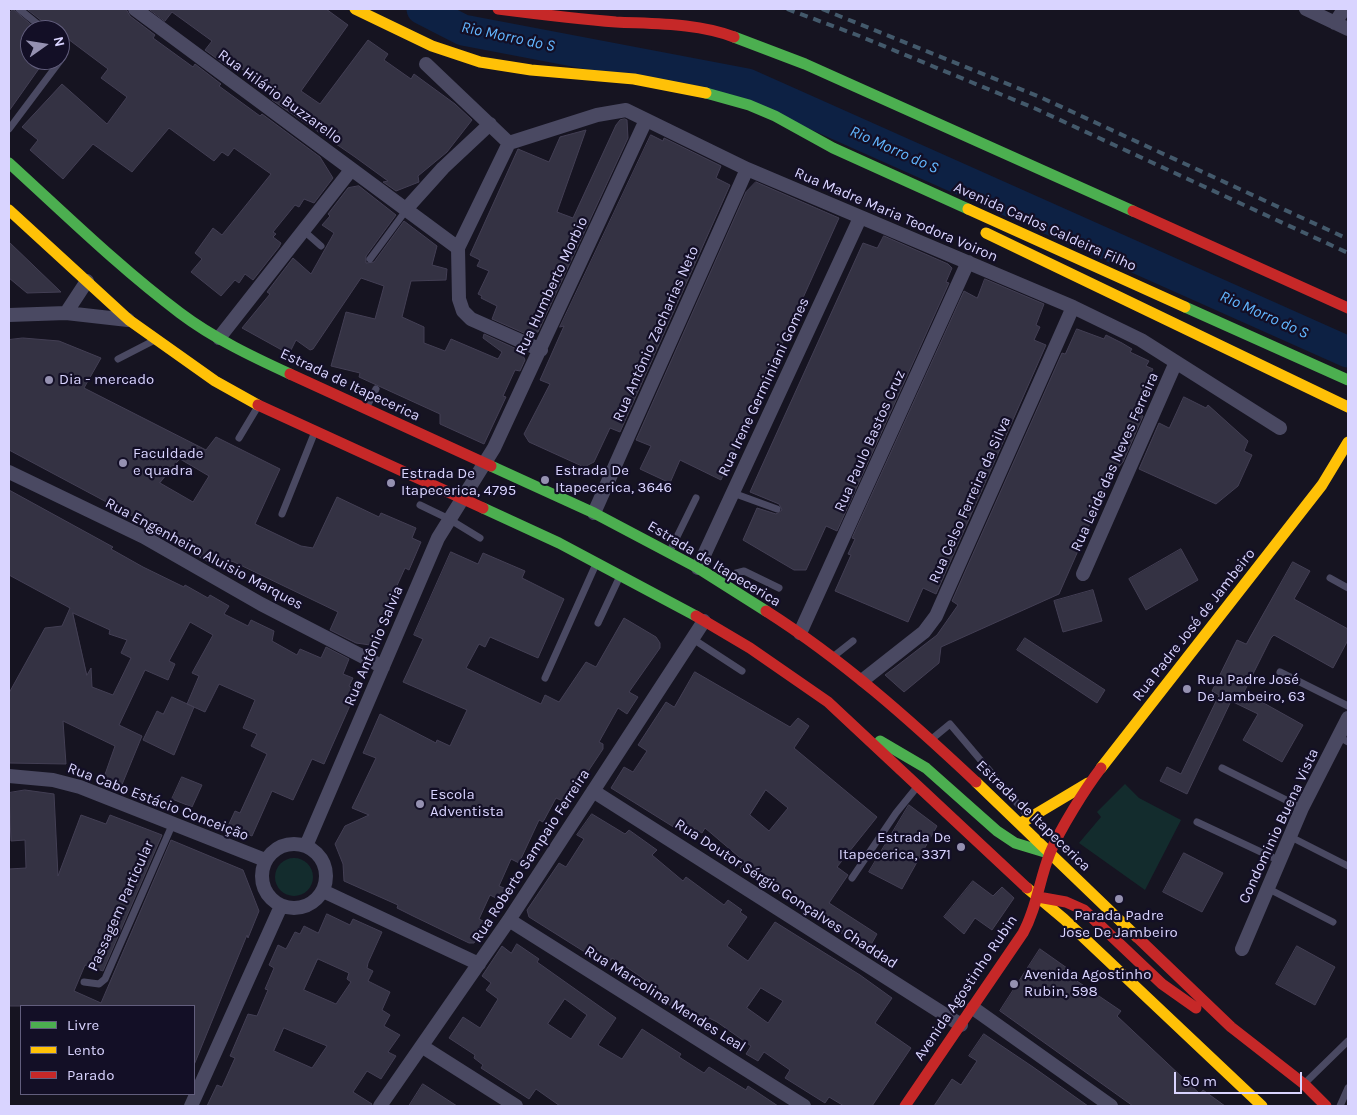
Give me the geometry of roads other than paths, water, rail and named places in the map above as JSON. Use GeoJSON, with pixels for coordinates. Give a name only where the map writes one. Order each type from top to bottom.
{"type":"FeatureCollection","features":[{"type":"Feature","properties":{"kind":"main road","name":"Avenida Carlos Caldeira Filho"},"geometry":{"type":"LineString","coordinates":[[355,9],[401,33],[441,50],[478,61],[509,68],[617,78],[685,90],[748,105],[792,125],[833,148],[1348,380]]}},
{"type":"Feature","properties":{"kind":"main road"},"geometry":{"type":"LineString","coordinates":[[498,9],[563,18],[682,26],[721,32],[805,64],[1348,308]]}},
{"type":"Feature","properties":{"kind":"main road"},"geometry":{"type":"LineString","coordinates":[[833,148],[913,197]]}},
{"type":"Feature","properties":{"kind":"main road","name":"Estrada de Itapecerica"},"geometry":{"type":"LineString","coordinates":[[9,163],[174,308],[219,338],[281,370],[485,465],[594,513],[698,568],[800,633],[863,680],[1025,820],[1050,853],[1231,1027],[1304,1084],[1326,1106]]}},
{"type":"Feature","properties":{"kind":"main road"},"geometry":{"type":"LineString","coordinates":[[9,210],[129,320],[215,382],[258,405],[463,498],[596,562],[750,648],[828,702],[1037,897],[1071,926],[1262,1106]]}},
{"type":"Feature","properties":{"kind":"main road"},"geometry":{"type":"LineString","coordinates":[[975,227],[1348,407]]}},
{"type":"Feature","properties":{"kind":"main road","name":"Rua Padre José de Jambeiro"},"geometry":{"type":"LineString","coordinates":[[1050,853],[1090,782],[1322,485],[1348,442]]}},
{"type":"Feature","properties":{"kind":"main road","name":"Rua Padre José de Jambeiro"},"geometry":{"type":"LineString","coordinates":[[1322,485],[1348,463]]}},
{"type":"Feature","properties":{"kind":"main road"},"geometry":{"type":"LineString","coordinates":[[860,731],[904,753],[926,768],[997,831],[1015,843],[1050,853]]}},
{"type":"Feature","properties":{"kind":"main road","name":"Rua Padre José de Jambeiro"},"geometry":{"type":"LineString","coordinates":[[1025,820],[1090,782]]}},
{"type":"Feature","properties":{"kind":"main road","name":"Avenida Agostinho Rubin"},"geometry":{"type":"LineString","coordinates":[[905,1106],[1024,933],[1032,917],[1050,853]]}},
{"type":"Feature","properties":{"kind":"main road"},"geometry":{"type":"LineString","coordinates":[[1037,897],[1066,902],[1084,910],[1162,984],[1185,1002],[1231,1027]]}},
{"type":"Feature","properties":{"kind":"street","name":"Rua Hilário Buzzarello"},"geometry":{"type":"LineString","coordinates":[[135,9],[352,170],[407,208],[458,248]]}},
{"type":"Feature","properties":{"kind":"street"},"geometry":{"type":"LineString","coordinates":[[1306,9],[1348,30]]}},
{"type":"Feature","properties":{"kind":"street"},"geometry":{"type":"LineString","coordinates":[[1335,23],[1344,9]]}},
{"type":"Feature","properties":{"kind":"street"},"geometry":{"type":"LineString","coordinates":[[426,64],[509,143],[458,248],[459,299],[463,311],[471,319],[541,350]]}},
{"type":"Feature","properties":{"kind":"street","name":"Rua Madre Maria Teodora Voiron"},"geometry":{"type":"LineString","coordinates":[[509,143],[597,115],[622,110],[747,169],[1073,307],[1141,340],[1280,428]]}},
{"type":"Feature","properties":{"kind":"street","name":"Rua Humberto Morbio"},"geometry":{"type":"LineString","coordinates":[[485,465],[541,350],[646,120]]}},
{"type":"Feature","properties":{"kind":"street"},"geometry":{"type":"LineString","coordinates":[[407,208],[442,168],[490,124]]}},
{"type":"Feature","properties":{"kind":"street","name":"Rua Antônio Zacharias Neto"},"geometry":{"type":"LineString","coordinates":[[594,513],[747,169]]}},
{"type":"Feature","properties":{"kind":"street"},"geometry":{"type":"LineString","coordinates":[[219,338],[352,170]]}},
{"type":"Feature","properties":{"kind":"street","name":"Rua Irene Germiniani Gomes"},"geometry":{"type":"LineString","coordinates":[[698,568],[860,218]]}},
{"type":"Feature","properties":{"kind":"street","name":"Rua Paulo Bastos Cruz"},"geometry":{"type":"LineString","coordinates":[[800,633],[968,262]]}},
{"type":"Feature","properties":{"kind":"street"},"geometry":{"type":"LineString","coordinates":[[66,313],[87,281]]}},
{"type":"Feature","properties":{"kind":"street","name":"Rua Celso Ferreira da Silva"},"geometry":{"type":"LineString","coordinates":[[863,680],[924,632],[936,616],[1073,307]]}},
{"type":"Feature","properties":{"kind":"street"},"geometry":{"type":"LineString","coordinates":[[9,315],[66,313],[129,320]]}},
{"type":"Feature","properties":{"kind":"street","name":"Rua Leide das Neves Ferreira"},"geometry":{"type":"LineString","coordinates":[[1084,574],[1176,362]]}},
{"type":"Feature","properties":{"kind":"street","name":"Rua Antônio Salvia"},"geometry":{"type":"LineString","coordinates":[[306,846],[438,538],[485,465]]}},
{"type":"Feature","properties":{"kind":"street","name":"Rua Engenheiro Aluisio Marques"},"geometry":{"type":"LineString","coordinates":[[9,472],[144,538],[261,604],[384,667]]}},
{"type":"Feature","properties":{"kind":"street","name":"Rua Roberto Sampaio Ferreira"},"geometry":{"type":"LineString","coordinates":[[380,1106],[423,1047],[509,920],[704,622]]}},
{"type":"Feature","properties":{"kind":"street","name":"Condominio Buena Vista"},"geometry":{"type":"LineString","coordinates":[[1242,949],[1278,860],[1302,808],[1344,739],[1348,718]]}},
{"type":"Feature","properties":{"kind":"street","name":"Rua Cabo Estácio Conceição"},"geometry":{"type":"LineString","coordinates":[[9,776],[53,780],[80,787],[265,860]]}},
{"type":"Feature","properties":{"kind":"street","name":"Rua Doutor Sérgio Gonçalves Chaddad"},"geometry":{"type":"LineString","coordinates":[[593,791],[961,1025]]}},
{"type":"Feature","properties":{"kind":"street"},"geometry":{"type":"LineString","coordinates":[[298,844],[306,846],[318,855],[325,868],[325,883],[322,891],[318,897],[305,907],[281,906],[274,902],[264,890],[261,875],[265,860],[283,845],[298,844]]}},
{"type":"Feature","properties":{"kind":"street"},"geometry":{"type":"LineString","coordinates":[[322,891],[479,964]]}},
{"type":"Feature","properties":{"kind":"street"},"geometry":{"type":"LineString","coordinates":[[191,1106],[281,906]]}},
{"type":"Feature","properties":{"kind":"street","name":"Rua Marcolina Mendes Leal"},"geometry":{"type":"LineString","coordinates":[[509,920],[804,1106]]}},
{"type":"Feature","properties":{"kind":"street"},"geometry":{"type":"LineString","coordinates":[[973,1008],[1111,1106]]}},
{"type":"Feature","properties":{"kind":"street"},"geometry":{"type":"LineString","coordinates":[[423,1047],[516,1106]]}},
{"type":"Feature","properties":{"kind":"lane"},"geometry":{"type":"LineString","coordinates":[[19,9],[33,20]]}},
{"type":"Feature","properties":{"kind":"lane"},"geometry":{"type":"LineString","coordinates":[[9,129],[52,70]]}},
{"type":"Feature","properties":{"kind":"lane"},"geometry":{"type":"LineString","coordinates":[[370,259],[407,208]]}},
{"type":"Feature","properties":{"kind":"lane"},"geometry":{"type":"LineString","coordinates":[[304,231],[322,246]]}},
{"type":"Feature","properties":{"kind":"lane"},"geometry":{"type":"LineString","coordinates":[[118,359],[156,340]]}},
{"type":"Feature","properties":{"kind":"lane"},"geometry":{"type":"LineString","coordinates":[[365,409],[376,388]]}},
{"type":"Feature","properties":{"kind":"lane"},"geometry":{"type":"LineString","coordinates":[[239,438],[258,405]]}},
{"type":"Feature","properties":{"kind":"lane"},"geometry":{"type":"LineString","coordinates":[[282,514],[315,430]]}},
{"type":"Feature","properties":{"kind":"lane"},"geometry":{"type":"LineString","coordinates":[[733,493],[777,509]]}},
{"type":"Feature","properties":{"kind":"lane"},"geometry":{"type":"LineString","coordinates":[[669,553],[696,498]]}},
{"type":"Feature","properties":{"kind":"lane"},"geometry":{"type":"LineString","coordinates":[[420,505],[449,519],[480,538]]}},
{"type":"Feature","properties":{"kind":"lane"},"geometry":{"type":"LineString","coordinates":[[545,678],[596,562]]}},
{"type":"Feature","properties":{"kind":"lane"},"geometry":{"type":"LineString","coordinates":[[720,582],[729,575],[744,571],[779,588]]}},
{"type":"Feature","properties":{"kind":"lane"},"geometry":{"type":"LineString","coordinates":[[598,623],[620,575]]}},
{"type":"Feature","properties":{"kind":"lane"},"geometry":{"type":"LineString","coordinates":[[1330,578],[1348,588]]}},
{"type":"Feature","properties":{"kind":"lane"},"geometry":{"type":"LineString","coordinates":[[693,639],[742,671]]}},
{"type":"Feature","properties":{"kind":"lane"},"geometry":{"type":"LineString","coordinates":[[833,658],[853,641]]}},
{"type":"Feature","properties":{"kind":"lane"},"geometry":{"type":"LineString","coordinates":[[1280,672],[1348,706]]}},
{"type":"Feature","properties":{"kind":"lane"},"geometry":{"type":"LineString","coordinates":[[931,740],[950,724],[1025,820]]}},
{"type":"Feature","properties":{"kind":"lane"},"geometry":{"type":"LineString","coordinates":[[1222,768],[1302,808]]}},
{"type":"Feature","properties":{"kind":"lane"},"geometry":{"type":"LineString","coordinates":[[852,878],[896,813],[918,786]]}},
{"type":"Feature","properties":{"kind":"lane"},"geometry":{"type":"LineString","coordinates":[[1197,822],[1278,860]]}},
{"type":"Feature","properties":{"kind":"lane","name":"Passagem Particular"},"geometry":{"type":"LineString","coordinates":[[84,982],[99,984],[105,979],[173,823]]}},
{"type":"Feature","properties":{"kind":"lane"},"geometry":{"type":"LineString","coordinates":[[1290,836],[1348,866]]}},
{"type":"Feature","properties":{"kind":"lane"},"geometry":{"type":"LineString","coordinates":[[1267,888],[1333,922]]}},
{"type":"Feature","properties":{"kind":"lane"},"geometry":{"type":"LineString","coordinates":[[1304,1084],[1348,1041]]}},
{"type":"Feature","properties":{"kind":"lane"},"geometry":{"type":"LineString","coordinates":[[1340,1106],[1348,1088]]}},
{"type":"Feature","properties":{"kind":"waterway","name":"Rio Morro do S"},"geometry":{"type":"LineString","coordinates":[[422,9],[463,30],[747,84],[1348,352]]}},
{"type":"Feature","properties":{"kind":"railway"},"geometry":{"type":"LineString","coordinates":[[787,9],[857,35],[1034,108],[1348,253]]}},
{"type":"Feature","properties":{"kind":"railway"},"geometry":{"type":"LineString","coordinates":[[822,9],[1040,97],[1348,239]]}},
{"type":"Feature","properties":{"kind":"place","name":"Dia - mercado"},"geometry":{"type":"Point","coordinates":[49,380]}},
{"type":"Feature","properties":{"kind":"place","name":"Faculdade e quadra"},"geometry":{"type":"Point","coordinates":[123,463]}},
{"type":"Feature","properties":{"kind":"place","name":"Estrada De Itapecerica, 3646"},"geometry":{"type":"Point","coordinates":[545,480]}},
{"type":"Feature","properties":{"kind":"place","name":"Estrada De Itapecerica, 4795"},"geometry":{"type":"Point","coordinates":[391,483]}},
{"type":"Feature","properties":{"kind":"place","name":"Rua Padre José De Jambeiro, 63"},"geometry":{"type":"Point","coordinates":[1187,689]}},
{"type":"Feature","properties":{"kind":"place","name":"Escola Adventista"},"geometry":{"type":"Point","coordinates":[420,804]}},
{"type":"Feature","properties":{"kind":"place","name":"Estrada De Itapecerica, 3371"},"geometry":{"type":"Point","coordinates":[961,847]}},
{"type":"Feature","properties":{"kind":"place","name":"Parada Padre Jose De Jambeiro"},"geometry":{"type":"Point","coordinates":[1119,899]}},
{"type":"Feature","properties":{"kind":"place","name":"Avenida Agostinho Rubin, 598"},"geometry":{"type":"Point","coordinates":[1014,984]}}]}
